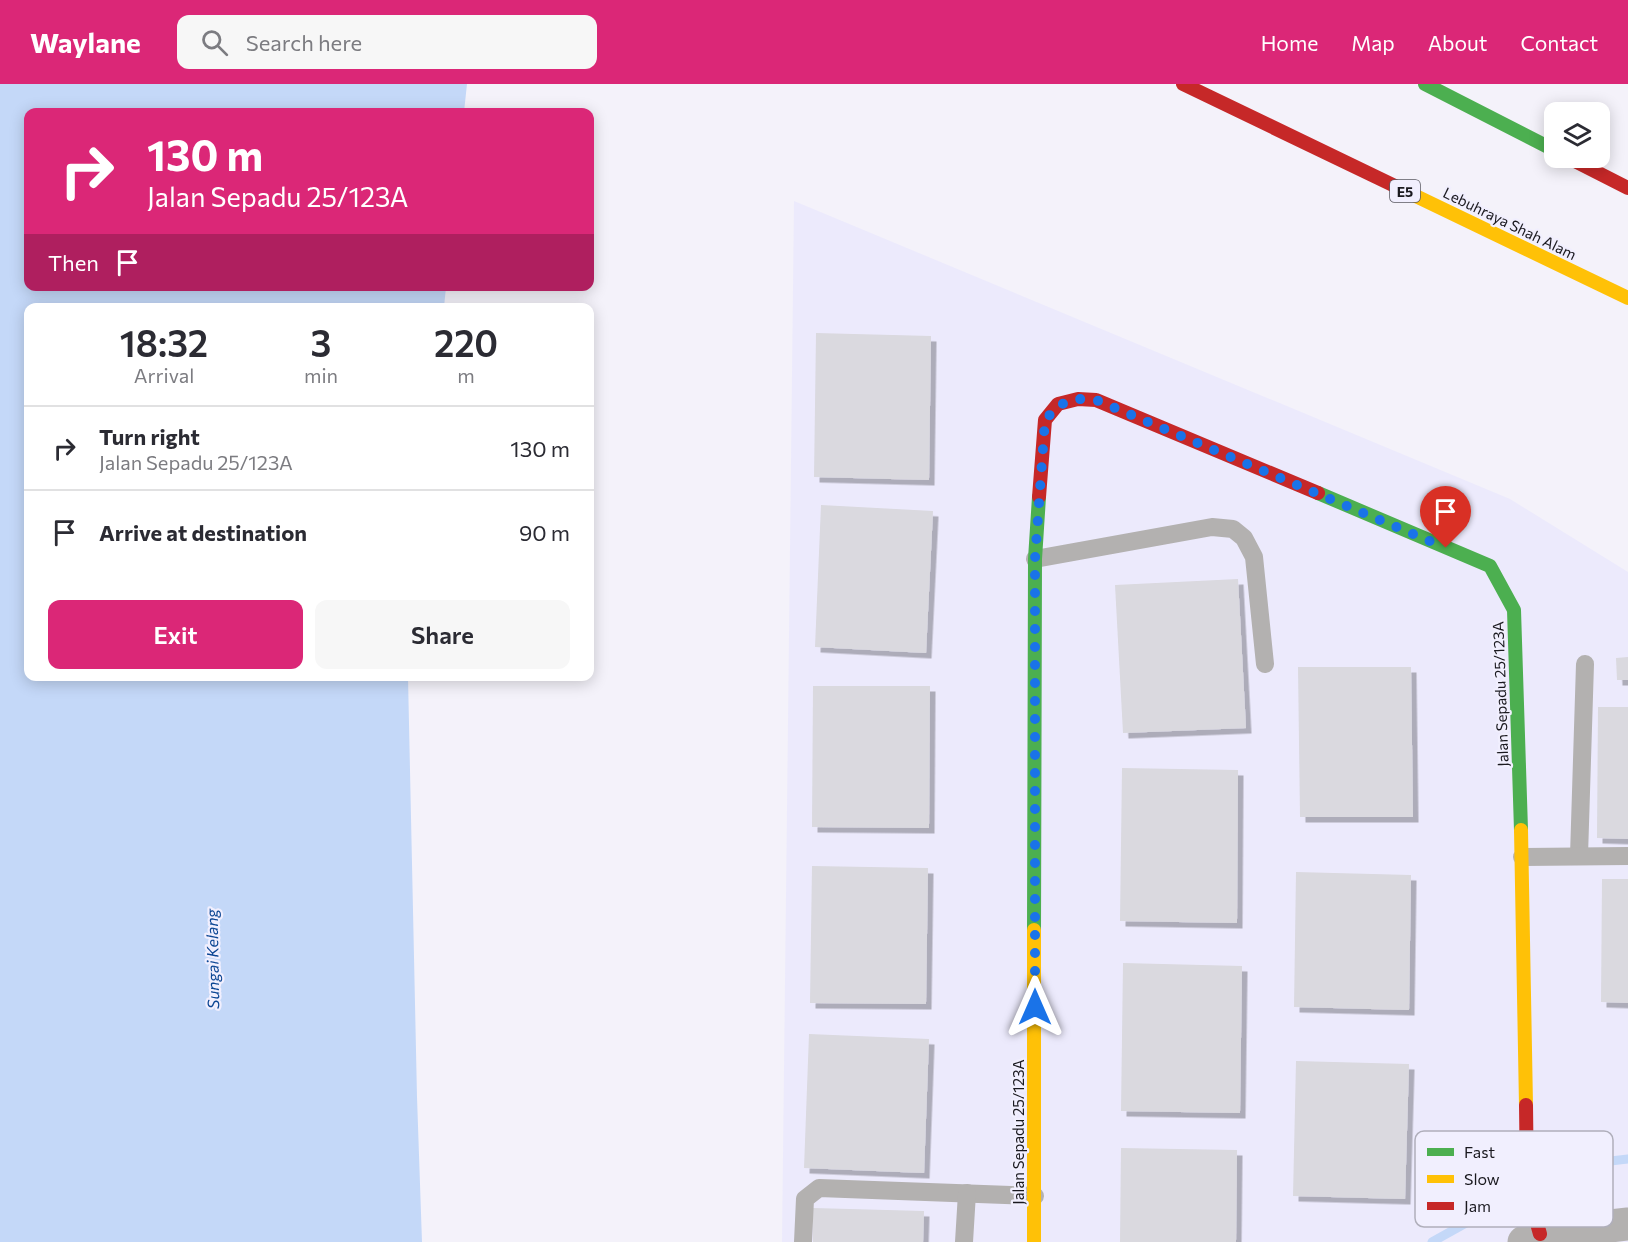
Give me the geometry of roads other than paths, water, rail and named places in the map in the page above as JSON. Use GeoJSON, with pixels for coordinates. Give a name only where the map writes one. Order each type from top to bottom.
{"type":"FeatureCollection","features":[{"type":"Feature","properties":{"kind":"main road","name":"Lebuhraya Shah Alam"},"geometry":{"type":"LineString","coordinates":[[1182,84],[1628,298]]}},
{"type":"Feature","properties":{"kind":"main road"},"geometry":{"type":"LineString","coordinates":[[1425,84],[1544,145]]}},
{"type":"Feature","properties":{"kind":"main road"},"geometry":{"type":"LineString","coordinates":[[1589,168],[1628,188]]}},
{"type":"Feature","properties":{"kind":"main road","name":"Jalan Sepadu 25/123A"},"geometry":{"type":"LineString","coordinates":[[1034,1242],[1035,559],[1045,420],[1059,405],[1078,399],[1096,400],[1490,566],[1514,610],[1522,857],[1526,1131]]}},
{"type":"Feature","properties":{"kind":"street"},"geometry":{"type":"LineString","coordinates":[[1613,1226],[1628,1224]]}},
{"type":"Feature","properties":{"kind":"street"},"geometry":{"type":"LineString","coordinates":[[1532,1238],[1607,1227]]}},
{"type":"Feature","properties":{"kind":"lane"},"geometry":{"type":"LineString","coordinates":[[1035,559],[1212,527],[1233,529],[1244,538],[1254,557],[1265,664]]}},
{"type":"Feature","properties":{"kind":"lane"},"geometry":{"type":"LineString","coordinates":[[1579,856],[1585,664]]}},
{"type":"Feature","properties":{"kind":"lane"},"geometry":{"type":"LineString","coordinates":[[1522,857],[1628,856]]}},
{"type":"Feature","properties":{"kind":"lane"},"geometry":{"type":"LineString","coordinates":[[803,1242],[805,1199],[819,1188],[1035,1196]]}},
{"type":"Feature","properties":{"kind":"lane"},"geometry":{"type":"LineString","coordinates":[[964,1242],[967,1193]]}},
{"type":"Feature","properties":{"kind":"water","name":"Sungai Kelang"},"geometry":{"type":"Polygon","coordinates":[[[0,84],[467,84],[464,108],[24,108],[24,291],[446,291],[444,303],[24,303],[24,681],[408,681],[422,1242],[0,1242],[0,84]]]}},
{"type":"Feature","properties":{"kind":"waterway"},"geometry":{"type":"LineString","coordinates":[[1613,1161],[1628,1159]]}},
{"type":"Feature","properties":{"kind":"waterway"},"geometry":{"type":"LineString","coordinates":[[1432,1242],[1459,1227]]}}]}
